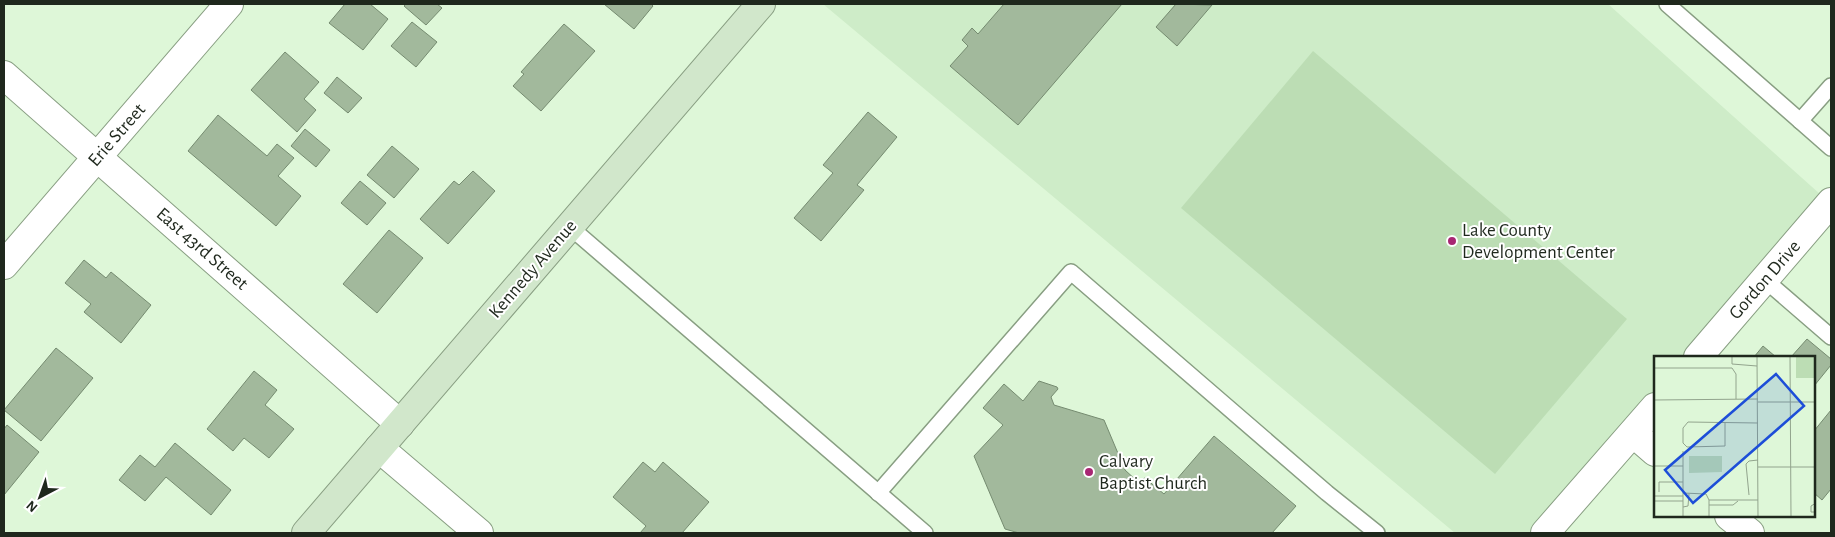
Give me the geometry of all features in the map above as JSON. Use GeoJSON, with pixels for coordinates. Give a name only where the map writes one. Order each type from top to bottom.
{"type":"FeatureCollection","features":[{"type":"Feature","properties":{"kind":"street","name":"Erie Street"},"geometry":{"type":"LineString","coordinates":[[4,265],[229,4]]}},
{"type":"Feature","properties":{"kind":"street","name":"Kennedy Avenue"},"geometry":{"type":"LineString","coordinates":[[306,533],[761,4]]}},
{"type":"Feature","properties":{"kind":"street","name":"East 43rd Street"},"geometry":{"type":"LineString","coordinates":[[4,75],[400,424]]}},
{"type":"Feature","properties":{"kind":"street","name":"Gordon Drive"},"geometry":{"type":"LineString","coordinates":[[1699,356],[1831,202]]}},
{"type":"Feature","properties":{"kind":"street"},"geometry":{"type":"LineString","coordinates":[[1545,533],[1654,408]]}},
{"type":"Feature","properties":{"kind":"street"},"geometry":{"type":"LineString","coordinates":[[1633,433],[1654,451]]}},
{"type":"Feature","properties":{"kind":"street"},"geometry":{"type":"LineString","coordinates":[[379,448],[479,533]]}},
{"type":"Feature","properties":{"kind":"street"},"geometry":{"type":"LineString","coordinates":[[1730,517],[1750,533]]}},
{"type":"Feature","properties":{"kind":"lane"},"geometry":{"type":"LineString","coordinates":[[1667,4],[1831,148]]}},
{"type":"Feature","properties":{"kind":"lane"},"geometry":{"type":"LineString","coordinates":[[1800,121],[1831,86]]}},
{"type":"Feature","properties":{"kind":"lane"},"geometry":{"type":"LineString","coordinates":[[570,227],[925,533]]}},
{"type":"Feature","properties":{"kind":"lane"},"geometry":{"type":"LineString","coordinates":[[878,493],[1071,272],[1326,493],[1377,533]]}},
{"type":"Feature","properties":{"kind":"lane"},"geometry":{"type":"LineString","coordinates":[[1765,280],[1831,337]]}},
{"type":"Feature","properties":{"kind":"shaded area","name":"Lake County Development Center"},"geometry":{"type":"Polygon","coordinates":[[[823,4],[1608,4],[1830,203],[1699,356],[1654,356],[1654,408],[1545,533],[1455,533],[823,4]]]}},
{"type":"Feature","properties":{"kind":"shaded area"},"geometry":{"type":"Polygon","coordinates":[[[1313,51],[1627,319],[1495,474],[1181,208],[1313,51]]]}},
{"type":"Feature","properties":{"kind":"building"},"geometry":{"type":"Polygon","coordinates":[[[345,4],[370,4],[388,19],[363,50],[329,23],[345,4]]]}},
{"type":"Feature","properties":{"kind":"building"},"geometry":{"type":"Polygon","coordinates":[[[406,4],[437,4],[442,8],[426,25],[404,6],[406,4]]]}},
{"type":"Feature","properties":{"kind":"building"},"geometry":{"type":"Polygon","coordinates":[[[604,4],[651,4],[653,6],[634,29],[604,4]]]}},
{"type":"Feature","properties":{"kind":"building"},"geometry":{"type":"Polygon","coordinates":[[[1004,4],[1122,4],[1018,125],[950,66],[968,46],[962,40],[972,28],[978,34],[1004,4]]]}},
{"type":"Feature","properties":{"kind":"building"},"geometry":{"type":"Polygon","coordinates":[[[1176,4],[1212,5],[1177,46],[1156,27],[1176,4]]]}},
{"type":"Feature","properties":{"kind":"building"},"geometry":{"type":"Polygon","coordinates":[[[412,22],[437,42],[416,67],[391,46],[412,22]]]}},
{"type":"Feature","properties":{"kind":"building"},"geometry":{"type":"Polygon","coordinates":[[[564,24],[595,51],[541,111],[513,86],[524,74],[521,72],[564,24]]]}},
{"type":"Feature","properties":{"kind":"building"},"geometry":{"type":"Polygon","coordinates":[[[285,52],[319,82],[304,99],[316,110],[297,132],[251,90],[285,52]]]}},
{"type":"Feature","properties":{"kind":"building"},"geometry":{"type":"Polygon","coordinates":[[[337,77],[362,98],[348,113],[324,93],[337,77]]]}},
{"type":"Feature","properties":{"kind":"building"},"geometry":{"type":"Polygon","coordinates":[[[868,112],[897,137],[857,185],[864,190],[821,241],[794,218],[833,173],[823,165],[868,112]]]}},
{"type":"Feature","properties":{"kind":"building"},"geometry":{"type":"Polygon","coordinates":[[[218,115],[267,156],[277,144],[294,158],[278,176],[301,196],[276,226],[188,151],[218,115]]]}},
{"type":"Feature","properties":{"kind":"building"},"geometry":{"type":"Polygon","coordinates":[[[305,129],[330,150],[316,167],[291,146],[305,129]]]}},
{"type":"Feature","properties":{"kind":"building"},"geometry":{"type":"Polygon","coordinates":[[[392,146],[419,169],[394,198],[367,175],[392,146]]]}},
{"type":"Feature","properties":{"kind":"building"},"geometry":{"type":"Polygon","coordinates":[[[473,171],[495,191],[448,244],[420,219],[454,181],[459,185],[473,171]]]}},
{"type":"Feature","properties":{"kind":"building"},"geometry":{"type":"Polygon","coordinates":[[[360,181],[386,203],[367,225],[341,203],[360,181]]]}},
{"type":"Feature","properties":{"kind":"building"},"geometry":{"type":"Polygon","coordinates":[[[389,230],[423,258],[377,313],[343,284],[389,230]]]}},
{"type":"Feature","properties":{"kind":"building"},"geometry":{"type":"Polygon","coordinates":[[[84,260],[106,278],[111,272],[151,305],[121,343],[84,312],[91,304],[65,283],[84,260]]]}},
{"type":"Feature","properties":{"kind":"building"},"geometry":{"type":"Polygon","coordinates":[[[1807,339],[1831,359],[1831,365],[1815,385],[1815,356],[1792,356],[1807,339]]]}},
{"type":"Feature","properties":{"kind":"building"},"geometry":{"type":"Polygon","coordinates":[[[1763,346],[1775,356],[1755,356],[1763,346]]]}},
{"type":"Feature","properties":{"kind":"building"},"geometry":{"type":"Polygon","coordinates":[[[56,348],[93,378],[41,441],[4,410],[56,348]]]}},
{"type":"Feature","properties":{"kind":"building"},"geometry":{"type":"Polygon","coordinates":[[[254,371],[277,390],[265,405],[294,429],[269,458],[244,438],[233,451],[207,429],[254,371]]]}},
{"type":"Feature","properties":{"kind":"building"},"geometry":{"type":"Polygon","coordinates":[[[1039,381],[1057,387],[1058,389],[1051,397],[1054,405],[1104,420],[1125,470],[1137,481],[1145,478],[1164,494],[1214,436],[1296,506],[1272,533],[1019,533],[1005,529],[974,456],[1003,425],[983,408],[1004,384],[1023,401],[1039,381]]]}},
{"type":"Feature","properties":{"kind":"building"},"geometry":{"type":"Polygon","coordinates":[[[1831,410],[1831,489],[1822,500],[1815,494],[1815,430],[1831,410]]]}},
{"type":"Feature","properties":{"kind":"building"},"geometry":{"type":"Polygon","coordinates":[[[7,425],[39,452],[4,495],[4,429],[7,425]]]}},
{"type":"Feature","properties":{"kind":"building"},"geometry":{"type":"Polygon","coordinates":[[[175,443],[231,490],[211,515],[166,477],[145,501],[119,480],[140,455],[155,467],[175,443]]]}},
{"type":"Feature","properties":{"kind":"building"},"geometry":{"type":"Polygon","coordinates":[[[643,462],[655,472],[663,462],[709,502],[682,533],[640,533],[646,526],[613,497],[643,462]]]}},
{"type":"Feature","properties":{"kind":"place","name":"Lake County Development Center"},"geometry":{"type":"Point","coordinates":[1452,241]}},
{"type":"Feature","properties":{"kind":"place","name":"Calvary Baptist Church"},"geometry":{"type":"Point","coordinates":[1089,472]}}]}
